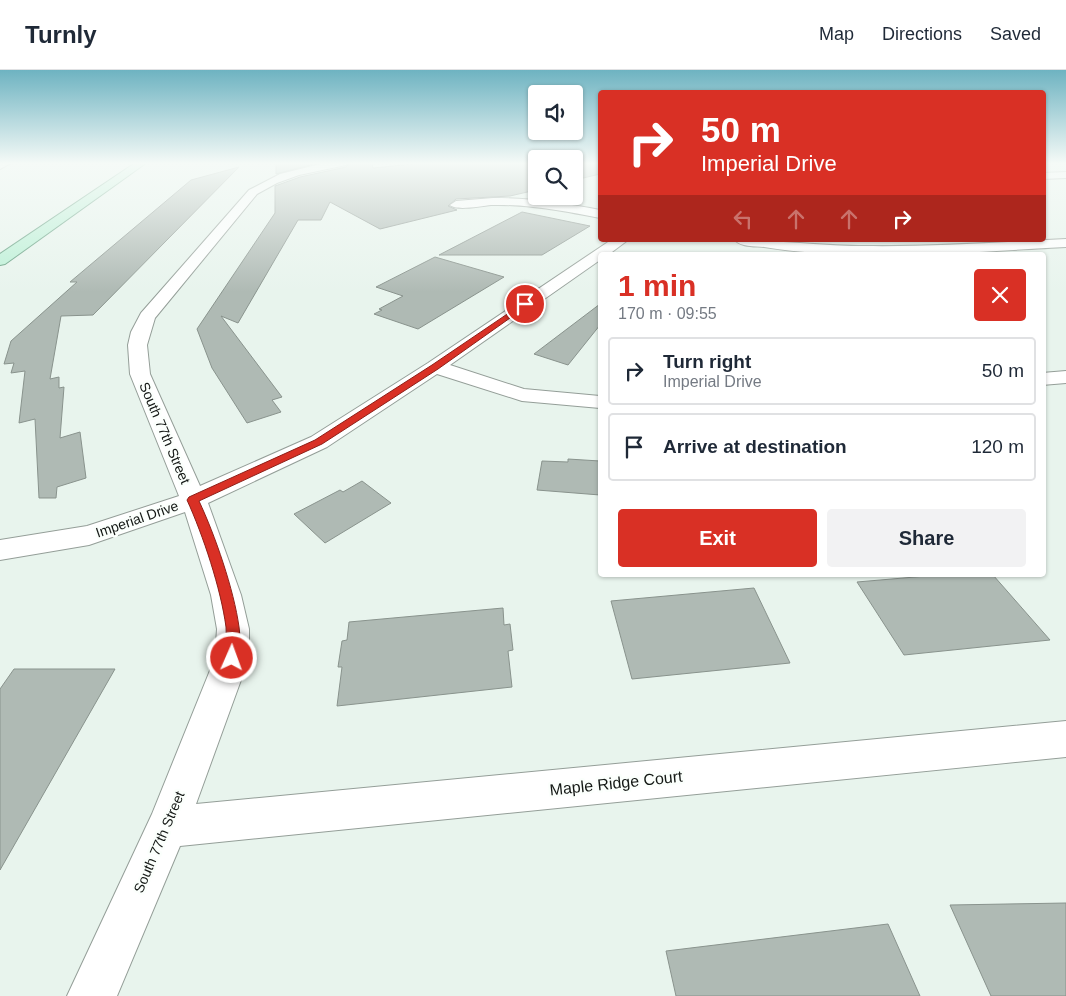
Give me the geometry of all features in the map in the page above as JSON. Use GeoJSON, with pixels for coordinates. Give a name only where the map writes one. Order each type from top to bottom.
{"type":"FeatureCollection","features":[{"type":"Feature","properties":{"kind":"main road"},"geometry":{"type":"LineString","coordinates":[[0,261],[79,206]]}},
{"type":"Feature","properties":{"kind":"street","name":"South 77th Street"},"geometry":{"type":"LineString","coordinates":[[92,996],[167,827],[232,658],[233,629],[226,595],[202,520],[140,374],[136,355],[138,335],[147,317],[241,206]]}},
{"type":"Feature","properties":{"kind":"street"},"geometry":{"type":"LineString","coordinates":[[556,206],[598,214]]}},
{"type":"Feature","properties":{"kind":"street","name":"Imperial Drive"},"geometry":{"type":"LineString","coordinates":[[602,252],[618,242]]}},
{"type":"Feature","properties":{"kind":"street"},"geometry":{"type":"LineString","coordinates":[[757,242],[811,249],[868,250],[1066,242]]}},
{"type":"Feature","properties":{"kind":"street","name":"Imperial Drive"},"geometry":{"type":"LineString","coordinates":[[0,550],[89,535],[192,500],[319,442],[435,367],[598,255]]}},
{"type":"Feature","properties":{"kind":"street"},"geometry":{"type":"LineString","coordinates":[[435,367],[522,395],[598,402]]}},
{"type":"Feature","properties":{"kind":"street"},"geometry":{"type":"LineString","coordinates":[[1046,379],[1066,377]]}},
{"type":"Feature","properties":{"kind":"street","name":"Maple Ridge Court"},"geometry":{"type":"LineString","coordinates":[[167,827],[1066,739]]}},
{"type":"Feature","properties":{"kind":"building"},"geometry":{"type":"Polygon","coordinates":[[[160,206],[200,206],[93,315],[61,316],[50,379],[59,377],[59,388],[64,387],[60,438],[80,432],[86,478],[57,487],[56,498],[39,498],[35,419],[19,423],[25,371],[11,373],[14,363],[4,364],[11,341],[77,282],[70,282],[160,206]]]}},
{"type":"Feature","properties":{"kind":"building"},"geometry":{"type":"Polygon","coordinates":[[[275,206],[328,206],[321,220],[298,220],[238,323],[221,316],[282,397],[272,400],[281,412],[247,423],[212,368],[197,329],[275,213],[275,206]]]}},
{"type":"Feature","properties":{"kind":"building"},"geometry":{"type":"Polygon","coordinates":[[[338,206],[448,206],[457,210],[380,229],[338,206]]]}},
{"type":"Feature","properties":{"kind":"building"},"geometry":{"type":"Polygon","coordinates":[[[522,212],[590,226],[542,255],[439,255],[522,212]]]}},
{"type":"Feature","properties":{"kind":"building"},"geometry":{"type":"Polygon","coordinates":[[[435,257],[504,277],[418,329],[374,314],[382,310],[379,309],[403,296],[376,287],[435,257]]]}},
{"type":"Feature","properties":{"kind":"building"},"geometry":{"type":"Polygon","coordinates":[[[598,306],[598,328],[568,365],[534,354],[598,306]]]}},
{"type":"Feature","properties":{"kind":"building"},"geometry":{"type":"Polygon","coordinates":[[[568,459],[598,461],[598,495],[537,490],[542,461],[568,462],[568,459]]]}},
{"type":"Feature","properties":{"kind":"building"},"geometry":{"type":"Polygon","coordinates":[[[362,481],[391,503],[325,543],[294,514],[340,490],[343,492],[362,481]]]}},
{"type":"Feature","properties":{"kind":"building"},"geometry":{"type":"Polygon","coordinates":[[[915,577],[995,577],[1050,640],[904,655],[857,582],[915,577]]]}},
{"type":"Feature","properties":{"kind":"building"},"geometry":{"type":"Polygon","coordinates":[[[754,588],[790,663],[632,679],[611,601],[754,588]]]}},
{"type":"Feature","properties":{"kind":"building"},"geometry":{"type":"Polygon","coordinates":[[[503,608],[504,625],[510,624],[513,650],[508,651],[512,687],[337,706],[342,667],[338,667],[342,641],[347,640],[349,622],[503,608]]]}},
{"type":"Feature","properties":{"kind":"building"},"geometry":{"type":"Polygon","coordinates":[[[14,669],[115,669],[0,870],[0,689],[14,669]]]}},
{"type":"Feature","properties":{"kind":"building"},"geometry":{"type":"Polygon","coordinates":[[[1066,903],[1066,996],[991,996],[950,905],[1066,903]]]}},
{"type":"Feature","properties":{"kind":"building"},"geometry":{"type":"Polygon","coordinates":[[[888,924],[920,996],[676,996],[666,951],[888,924]]]}},
{"type":"Feature","properties":{"kind":"route"},"geometry":{"type":"LineString","coordinates":[[232,658],[233,629],[226,595],[202,520],[192,500],[319,442],[435,367],[525,304]]}}]}
